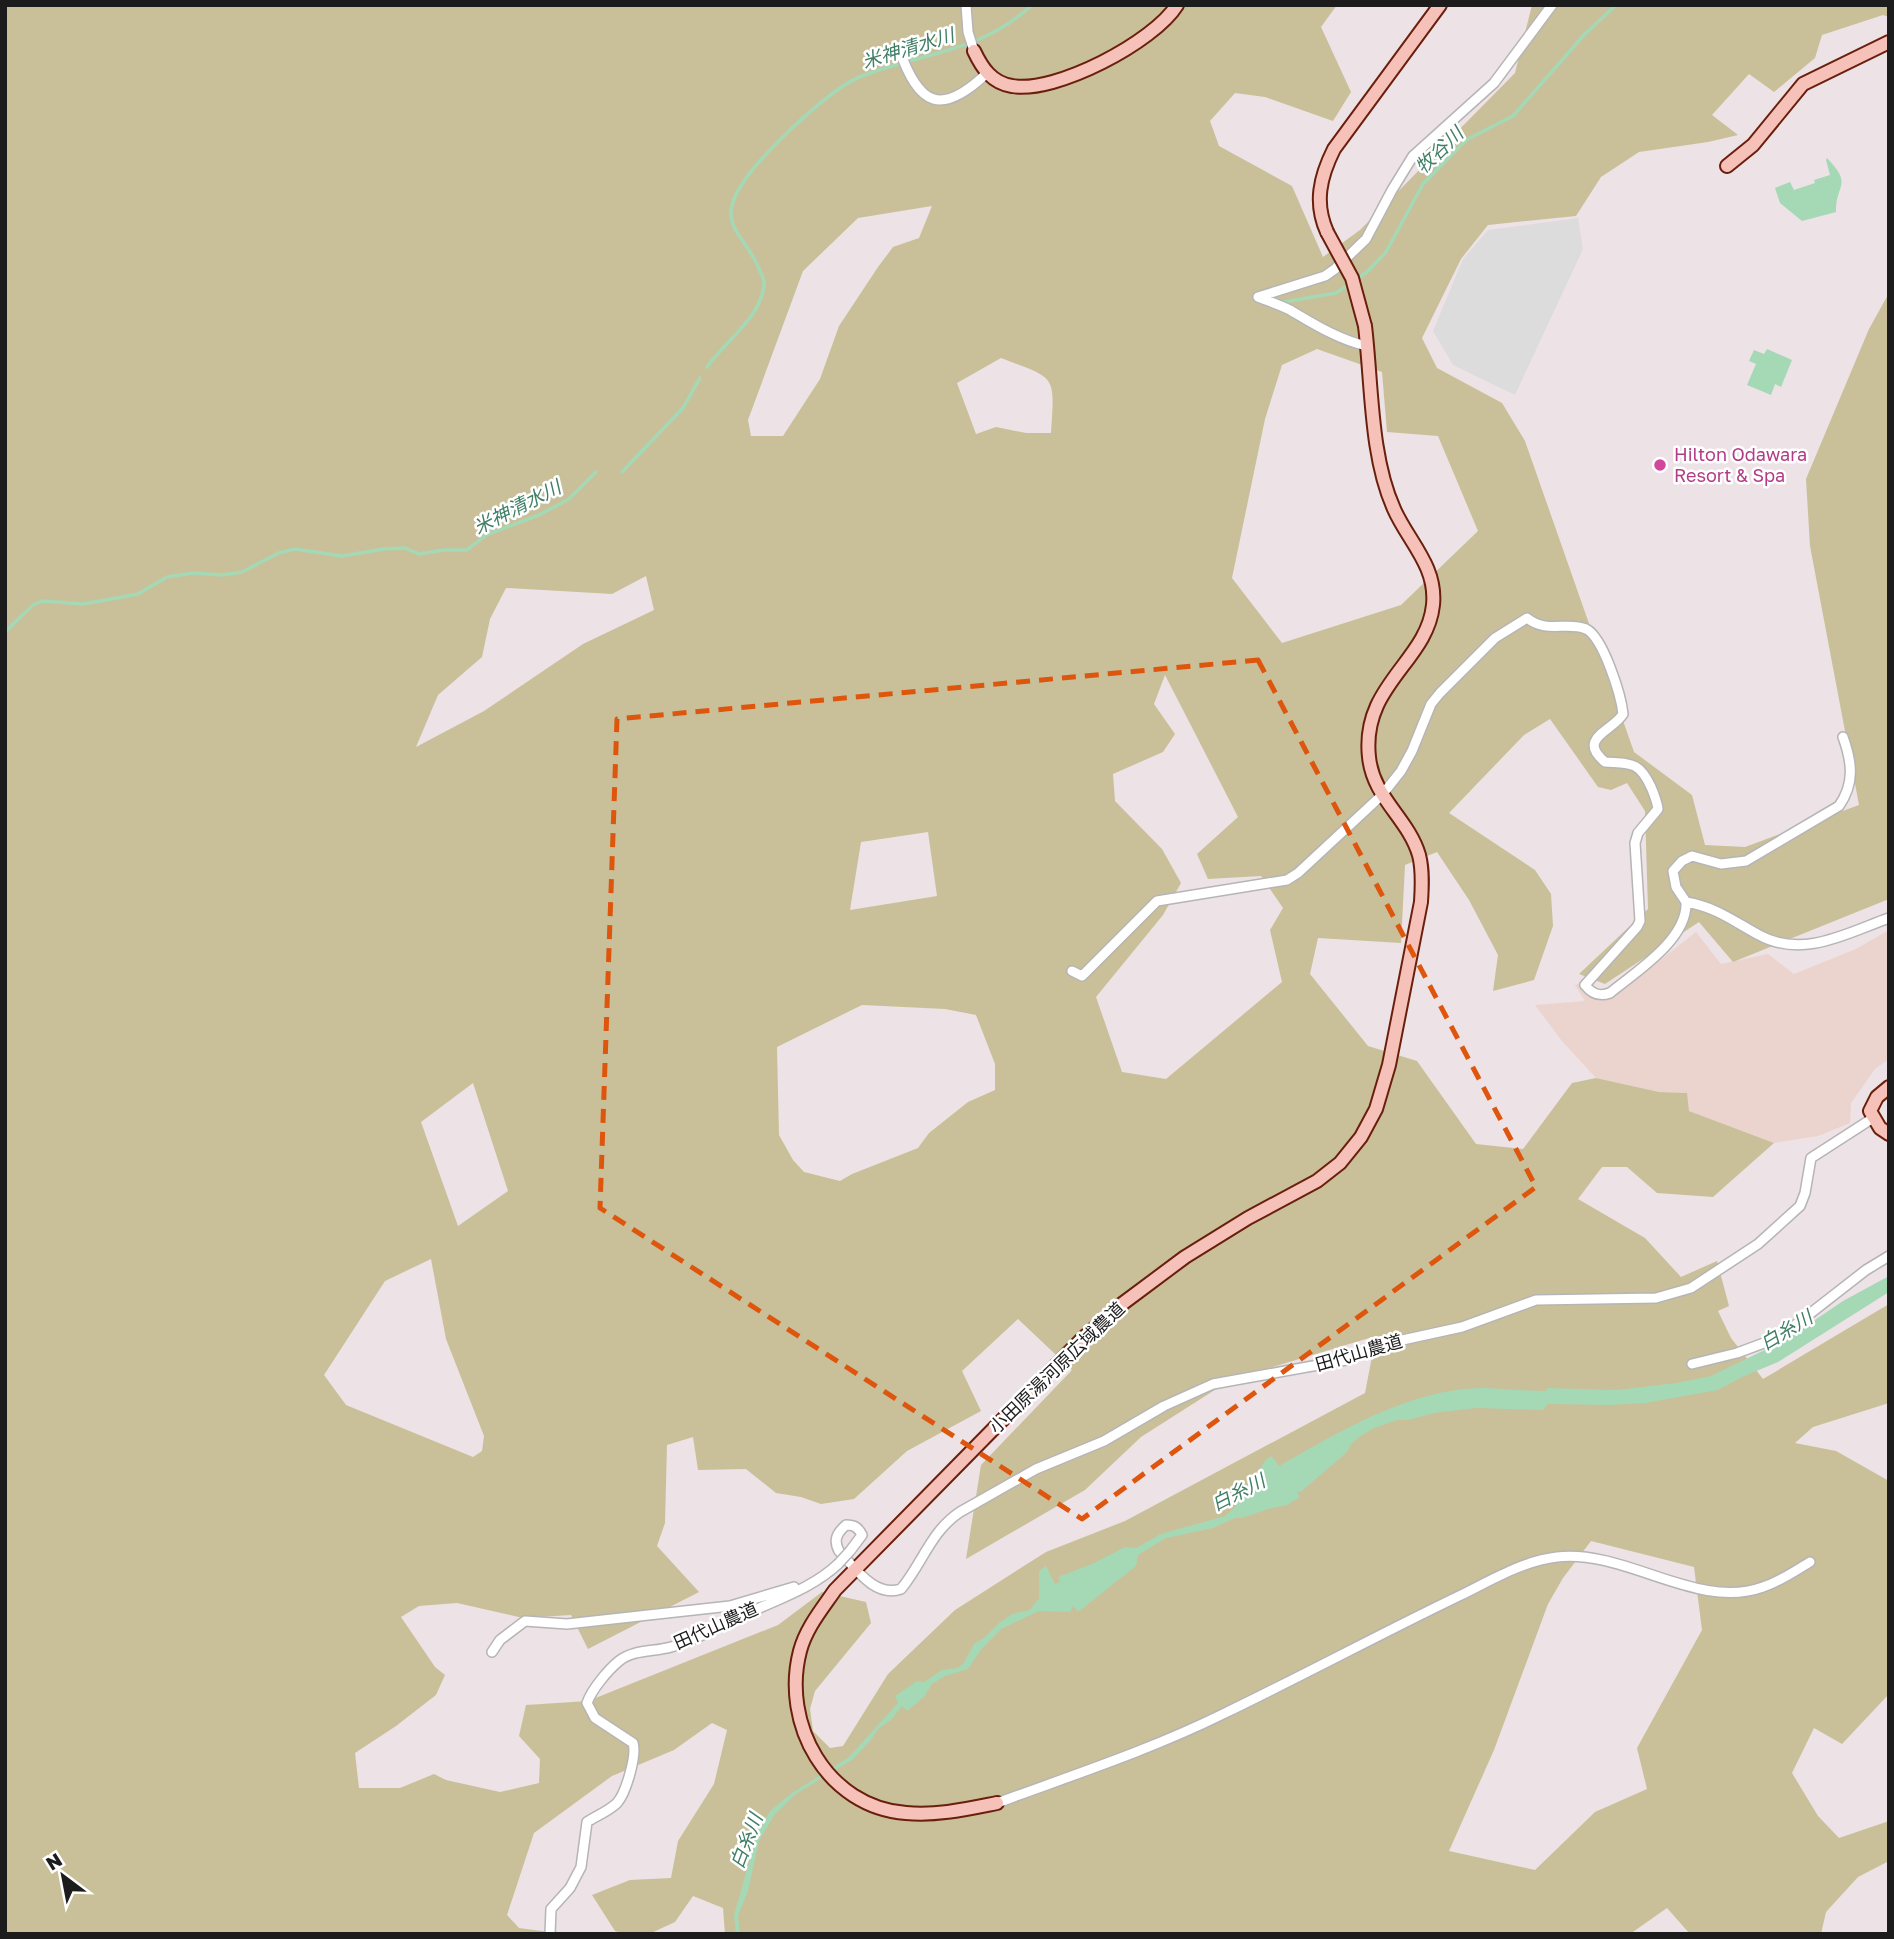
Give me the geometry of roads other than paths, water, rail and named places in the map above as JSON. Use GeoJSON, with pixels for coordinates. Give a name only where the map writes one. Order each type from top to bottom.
{"type":"FeatureCollection","features":[{"type":"Feature","properties":{"kind":"street"},"geometry":{"type":"LineString","coordinates":[[967,10],[968,32],[974,51],[987,73],[999,82],[1022,87],[1045,84],[1084,71],[1152,32],[1177,5]]}},
{"type":"Feature","properties":{"kind":"street","name":"小田原湯河原広域農道"},"geometry":{"type":"LineString","coordinates":[[1440,5],[1334,149],[1326,165],[1319,198],[1319,210],[1327,232],[1352,278],[1365,326],[1380,468],[1395,512],[1422,554],[1432,584],[1433,604],[1422,638],[1379,699],[1371,720],[1369,759],[1374,781],[1408,832],[1419,854],[1422,878],[1421,902],[1389,1065],[1376,1109],[1361,1137],[1339,1163],[1317,1181],[1248,1218],[1185,1257],[1122,1304],[1081,1340],[835,1590],[814,1619],[800,1648],[795,1692],[800,1722],[811,1749],[827,1772],[858,1797],[905,1813],[949,1812],[997,1803],[1147,1749],[1223,1715],[1408,1620],[1524,1565],[1557,1557],[1588,1557],[1620,1564],[1689,1586],[1720,1592],[1742,1592],[1763,1587],[1810,1562]]}},
{"type":"Feature","properties":{"kind":"street"},"geometry":{"type":"LineString","coordinates":[[1367,346],[1354,343],[1258,297],[1325,276],[1366,239],[1413,156],[1494,83],[1552,5]]}},
{"type":"Feature","properties":{"kind":"street"},"geometry":{"type":"LineString","coordinates":[[1727,166],[1753,145],[1803,84],[1889,42]]}},
{"type":"Feature","properties":{"kind":"street"},"geometry":{"type":"LineString","coordinates":[[900,52],[913,82],[924,95],[932,99],[948,99],[973,86],[987,73]]}},
{"type":"Feature","properties":{"kind":"street"},"geometry":{"type":"LineString","coordinates":[[1072,971],[1082,976],[1157,901],[1287,880],[1298,873],[1382,795],[1401,771],[1431,704],[1495,638],[1527,618],[1543,626],[1585,628],[1595,636],[1603,650],[1623,714],[1618,723],[1599,733],[1595,751],[1605,762],[1635,765],[1642,769],[1658,809],[1638,833],[1635,844],[1640,920],[1637,927],[1585,985],[1596,995],[1610,993],[1674,938],[1687,916],[1686,902],[1676,887],[1673,871],[1682,861],[1692,856],[1721,864],[1746,861],[1839,806],[1847,794],[1851,776],[1850,756],[1843,737]]}},
{"type":"Feature","properties":{"kind":"street"},"geometry":{"type":"LineString","coordinates":[[1686,902],[1707,905],[1760,935],[1789,946],[1830,940],[1889,918]]}},
{"type":"Feature","properties":{"kind":"street"},"geometry":{"type":"LineString","coordinates":[[1889,1087],[1872,1105],[1870,1111],[1873,1118],[1889,1134]]}},
{"type":"Feature","properties":{"kind":"street","name":"田代山農道"},"geometry":{"type":"LineString","coordinates":[[550,1934],[551,1909],[570,1888],[581,1867],[587,1822],[617,1803],[634,1758],[633,1743],[595,1718],[587,1703],[619,1661],[628,1656],[671,1647],[827,1575],[838,1564],[850,1551],[860,1541],[862,1535],[859,1529],[846,1525],[836,1537],[836,1545],[856,1569],[884,1592],[891,1593],[901,1589],[937,1532],[960,1512],[1036,1469],[1104,1441],[1164,1406],[1213,1384],[1346,1360],[1384,1345],[1462,1327],[1536,1300],[1656,1298],[1690,1288],[1758,1244],[1800,1206],[1811,1158],[1873,1118]]}},
{"type":"Feature","properties":{"kind":"street"},"geometry":{"type":"LineString","coordinates":[[1692,1364],[1737,1353],[1780,1337],[1866,1270],[1889,1256]]}},
{"type":"Feature","properties":{"kind":"street"},"geometry":{"type":"LineString","coordinates":[[492,1652],[500,1640],[525,1621],[567,1624],[730,1606],[792,1587],[803,1587]]}},
{"type":"Feature","properties":{"kind":"waterway","name":"米神清水川"},"geometry":{"type":"LineString","coordinates":[[707,367],[749,319],[761,297],[763,278],[735,228],[731,209],[744,181],[766,154],[798,122],[849,83],[885,68],[972,42],[1012,21],[1032,5]]}},
{"type":"Feature","properties":{"kind":"waterway","name":"牧谷川"},"geometry":{"type":"LineString","coordinates":[[1355,280],[1367,272],[1386,252],[1423,184],[1466,140],[1513,116],[1584,35],[1616,5]]}},
{"type":"Feature","properties":{"kind":"waterway","name":"牧谷川"},"geometry":{"type":"LineString","coordinates":[[1284,302],[1336,293],[1349,284]]}},
{"type":"Feature","properties":{"kind":"waterway","name":"米神清水川"},"geometry":{"type":"LineString","coordinates":[[622,472],[683,408],[700,378]]}},
{"type":"Feature","properties":{"kind":"waterway","name":"米神清水川"},"geometry":{"type":"LineString","coordinates":[[5,632],[33,605],[42,601],[83,604],[138,594],[167,577],[193,573],[222,575],[242,572],[279,553],[295,549],[342,556],[384,549],[405,548],[419,554],[467,550],[486,535],[539,515],[569,499],[596,472]]}},
{"type":"Feature","properties":{"kind":"place","name":"Hilton Odawara Resort & Spa"},"geometry":{"type":"Point","coordinates":[1660,465]}},
{"type":"Feature","properties":{"kind":"water label","name":"白糸川"},"geometry":{"type":"Point","coordinates":[1786,1330]}},
{"type":"Feature","properties":{"kind":"water label","name":"白糸川"},"geometry":{"type":"Point","coordinates":[1238,1492]}},
{"type":"Feature","properties":{"kind":"water label","name":"白糸川"},"geometry":{"type":"Point","coordinates":[746,1841]}}]}
